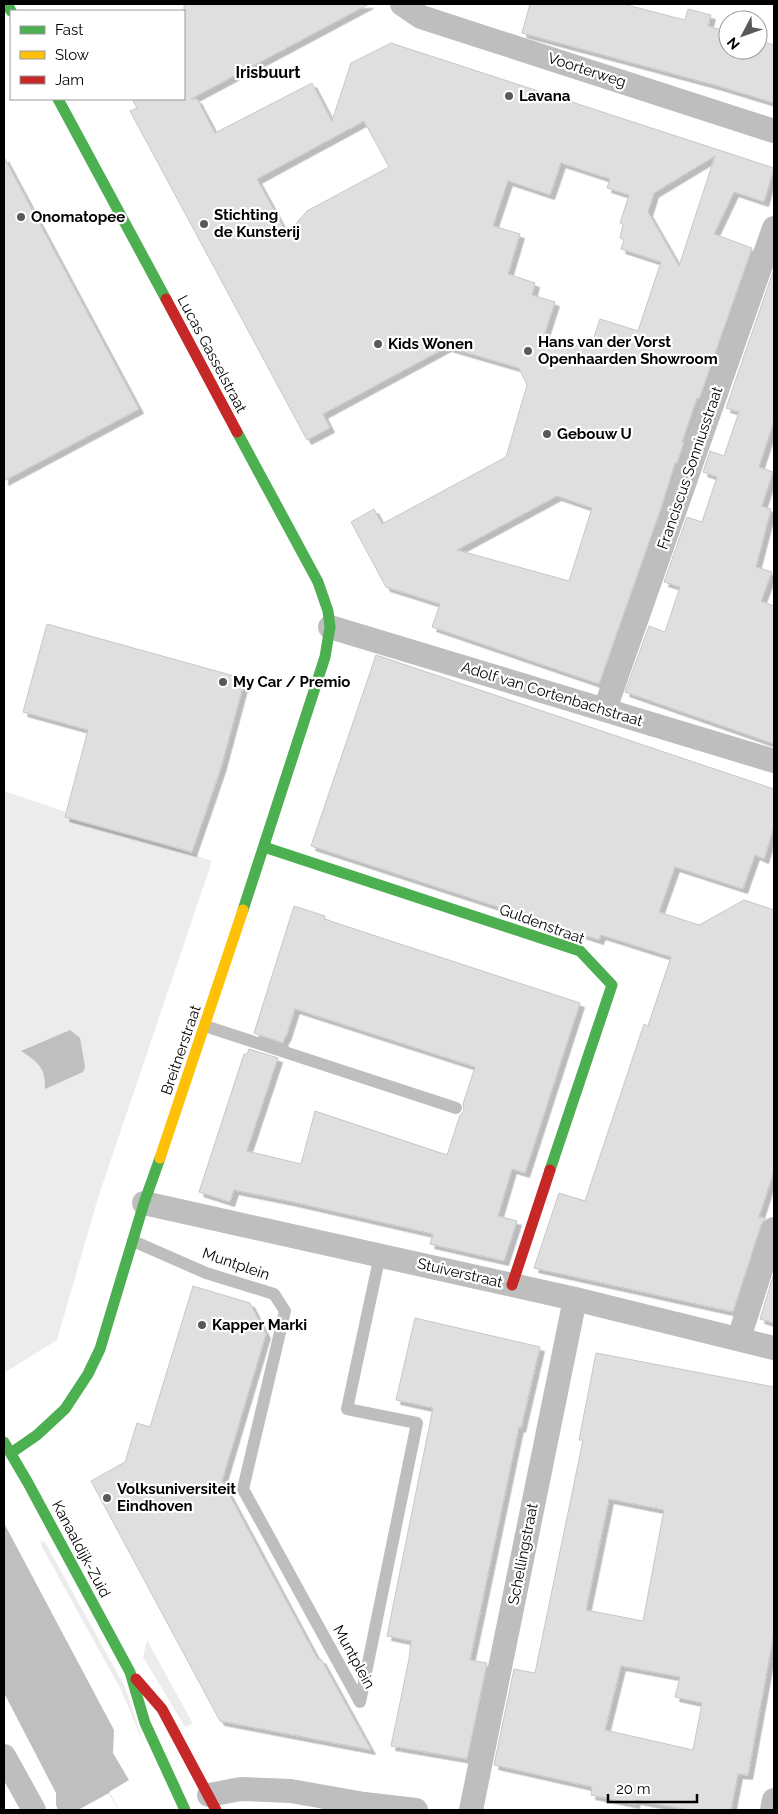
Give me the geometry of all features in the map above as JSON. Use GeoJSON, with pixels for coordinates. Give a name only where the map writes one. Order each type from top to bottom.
{"type":"FeatureCollection","features":[{"type":"Feature","properties":{"kind":"street","name":"Voorterweg"},"geometry":{"type":"LineString","coordinates":[[402,4],[421,17],[774,131]]}},
{"type":"Feature","properties":{"kind":"street","name":"Lucas Gasselstraat"},"geometry":{"type":"LineString","coordinates":[[59,100],[318,582],[328,611],[330,627]]}},
{"type":"Feature","properties":{"kind":"street","name":"Franciscus Sonniusstraat"},"geometry":{"type":"LineString","coordinates":[[605,709],[774,228]]}},
{"type":"Feature","properties":{"kind":"street","name":"Adolf van Cortenbachstraat"},"geometry":{"type":"LineString","coordinates":[[330,627],[774,761]]}},
{"type":"Feature","properties":{"kind":"street","name":"Breitnerstraat"},"geometry":{"type":"LineString","coordinates":[[11,1452],[37,1435],[65,1408],[88,1374],[100,1349],[144,1203],[205,1026],[325,657],[330,627]]}},
{"type":"Feature","properties":{"kind":"street","name":"Guldenstraat"},"geometry":{"type":"LineString","coordinates":[[264,847],[580,950],[612,985],[512,1285]]}},
{"type":"Feature","properties":{"kind":"street","name":"Stuiverstraat"},"geometry":{"type":"LineString","coordinates":[[144,1203],[575,1299],[774,1348]]}},
{"type":"Feature","properties":{"kind":"street"},"geometry":{"type":"LineString","coordinates":[[739,1338],[774,1228]]}},
{"type":"Feature","properties":{"kind":"street","name":"Schellingstraat"},"geometry":{"type":"LineString","coordinates":[[471,1810],[575,1299]]}},
{"type":"Feature","properties":{"kind":"street","name":"Kanaaldijk-Zuid"},"geometry":{"type":"LineString","coordinates":[[4,1442],[130,1672],[162,1709],[195,1805]]}},
{"type":"Feature","properties":{"kind":"street","name":"Kanaaldijk-Zuid"},"geometry":{"type":"LineString","coordinates":[[130,1672],[144,1723],[195,1805]]}},
{"type":"Feature","properties":{"kind":"street"},"geometry":{"type":"LineString","coordinates":[[4,1756],[34,1810]]}},
{"type":"Feature","properties":{"kind":"street"},"geometry":{"type":"LineString","coordinates":[[195,1805],[241,1789],[292,1791],[364,1804],[416,1810]]}},
{"type":"Feature","properties":{"kind":"street"},"geometry":{"type":"LineString","coordinates":[[772,1810],[774,1800]]}},
{"type":"Feature","properties":{"kind":"lane"},"geometry":{"type":"LineString","coordinates":[[205,1026],[456,1108]]}},
{"type":"Feature","properties":{"kind":"lane","name":"Muntplein"},"geometry":{"type":"LineString","coordinates":[[133,1241],[206,1273],[274,1294],[285,1311],[243,1489],[360,1702],[417,1423],[347,1409],[380,1255]]}},
{"type":"Feature","properties":{"kind":"shaded area"},"geometry":{"type":"Polygon","coordinates":[[[4,791],[212,861],[97,1201],[57,1340],[4,1373],[4,791]]]}},
{"type":"Feature","properties":{"kind":"shaded area"},"geometry":{"type":"Polygon","coordinates":[[[70,1030],[80,1038],[85,1067],[83,1072],[45,1089],[44,1076],[40,1066],[21,1051],[70,1030]]]}},
{"type":"Feature","properties":{"kind":"shaded area"},"geometry":{"type":"Polygon","coordinates":[[[4,1523],[114,1730],[113,1753],[129,1780],[109,1792],[119,1810],[58,1810],[56,1793],[4,1693],[4,1523]]]}},
{"type":"Feature","properties":{"kind":"shaded area"},"geometry":{"type":"Polygon","coordinates":[[[41,1541],[45,1542],[125,1687],[144,1744],[121,1690],[41,1545],[41,1541]]]}},
{"type":"Feature","properties":{"kind":"shaded area"},"geometry":{"type":"Polygon","coordinates":[[[147,1640],[193,1724],[185,1727],[143,1657],[147,1640]]]}},
{"type":"Feature","properties":{"kind":"pier"},"geometry":{"type":"Polygon","coordinates":[[[109,1793],[119,1810],[78,1810],[109,1793]]]}},
{"type":"Feature","properties":{"kind":"building"},"geometry":{"type":"Polygon","coordinates":[[[184,4],[369,4],[191,99],[197,99],[215,133],[312,83],[332,121],[351,63],[391,43],[774,168],[764,202],[734,192],[714,234],[752,248],[699,399],[697,398],[677,463],[675,463],[599,684],[432,627],[440,604],[386,587],[351,522],[374,509],[382,524],[506,457],[527,385],[519,368],[447,347],[323,414],[330,428],[307,440],[130,111],[137,108],[133,100],[185,100],[184,4]],[[364,121],[257,179],[287,234],[307,211],[389,167],[364,121]],[[715,156],[654,193],[648,212],[679,266],[715,156]],[[561,163],[550,195],[508,181],[493,226],[520,234],[508,274],[535,283],[532,295],[555,302],[544,336],[590,349],[600,319],[638,331],[661,262],[621,249],[624,240],[620,238],[623,224],[620,223],[629,195],[607,188],[610,179],[561,163]],[[557,496],[457,550],[569,581],[592,508],[557,496]]]}},
{"type":"Feature","properties":{"kind":"building"},"geometry":{"type":"Polygon","coordinates":[[[530,4],[623,4],[685,20],[688,9],[711,15],[708,26],[718,29],[718,60],[768,60],[768,43],[774,45],[774,103],[718,86],[522,33],[530,4]]]}},
{"type":"Feature","properties":{"kind":"building"},"geometry":{"type":"Polygon","coordinates":[[[4,157],[139,409],[4,481],[4,157]]]}},
{"type":"Feature","properties":{"kind":"building"},"geometry":{"type":"Polygon","coordinates":[[[774,269],[774,421],[759,467],[773,472],[762,506],[771,509],[756,567],[772,572],[761,601],[774,606],[774,744],[625,692],[649,626],[665,632],[680,587],[664,582],[687,517],[702,522],[717,477],[703,472],[710,451],[724,456],[739,412],[726,408],[774,269]]]}},
{"type":"Feature","properties":{"kind":"building"},"geometry":{"type":"Polygon","coordinates":[[[47,624],[245,679],[221,768],[192,852],[65,817],[88,730],[23,712],[47,624]]]}},
{"type":"Feature","properties":{"kind":"building"},"geometry":{"type":"Polygon","coordinates":[[[376,655],[774,789],[774,827],[764,859],[755,855],[743,889],[675,867],[659,912],[699,925],[744,900],[774,910],[774,1171],[759,1217],[766,1218],[761,1225],[733,1312],[534,1268],[559,1193],[585,1201],[644,1024],[648,1026],[671,957],[601,935],[599,940],[311,846],[376,655]]]}},
{"type":"Feature","properties":{"kind":"building"},"geometry":{"type":"Polygon","coordinates":[[[294,906],[325,916],[324,919],[580,1003],[525,1173],[512,1169],[498,1216],[517,1221],[504,1261],[430,1244],[433,1234],[293,1202],[234,1190],[230,1202],[199,1192],[244,1054],[247,1054],[249,1049],[278,1058],[247,1151],[301,1164],[315,1111],[447,1155],[460,1115],[464,1111],[463,1104],[475,1067],[295,1009],[283,1043],[254,1033],[294,906]]]}},
{"type":"Feature","properties":{"kind":"building"},"geometry":{"type":"Polygon","coordinates":[[[774,1273],[774,1323],[760,1319],[774,1273]]]}},
{"type":"Feature","properties":{"kind":"building"},"geometry":{"type":"Polygon","coordinates":[[[193,1286],[250,1303],[266,1334],[222,1481],[318,1660],[321,1659],[371,1750],[220,1721],[91,1481],[125,1462],[137,1423],[150,1427],[193,1286]]]}},
{"type":"Feature","properties":{"kind":"building"},"geometry":{"type":"Polygon","coordinates":[[[415,1318],[540,1347],[521,1428],[519,1427],[470,1660],[487,1663],[467,1759],[391,1746],[411,1641],[387,1636],[433,1408],[396,1400],[415,1318]]]}},
{"type":"Feature","properties":{"kind":"building"},"geometry":{"type":"Polygon","coordinates":[[[596,1353],[774,1387],[774,1633],[748,1775],[738,1774],[731,1810],[689,1810],[636,1800],[635,1804],[591,1795],[592,1787],[494,1765],[514,1669],[535,1673],[583,1440],[579,1440],[596,1353]],[[609,1499],[586,1610],[643,1621],[664,1510],[609,1499]],[[621,1666],[605,1730],[693,1750],[702,1703],[675,1697],[680,1677],[621,1666]]]}},
{"type":"Feature","properties":{"kind":"traffic: fast"},"geometry":{"type":"LineString","coordinates":[[7,4],[10,10]]}},
{"type":"Feature","properties":{"kind":"traffic: fast"},"geometry":{"type":"LineString","coordinates":[[59,100],[166,299]]}},
{"type":"Feature","properties":{"kind":"traffic: fast"},"geometry":{"type":"LineString","coordinates":[[237,432],[318,582],[328,611],[330,627],[325,657],[243,910]]}},
{"type":"Feature","properties":{"kind":"traffic: fast"},"geometry":{"type":"LineString","coordinates":[[264,847],[580,951],[612,985],[550,1170]]}},
{"type":"Feature","properties":{"kind":"traffic: fast"},"geometry":{"type":"LineString","coordinates":[[11,1453],[37,1435],[65,1409],[88,1374],[100,1349],[144,1203],[160,1158]]}},
{"type":"Feature","properties":{"kind":"traffic: fast"},"geometry":{"type":"LineString","coordinates":[[4,1442],[130,1672],[145,1723],[185,1810]]}},
{"type":"Feature","properties":{"kind":"traffic: slow"},"geometry":{"type":"LineString","coordinates":[[160,1158],[243,910]]}},
{"type":"Feature","properties":{"kind":"traffic: jam"},"geometry":{"type":"LineString","coordinates":[[166,299],[237,432]]}},
{"type":"Feature","properties":{"kind":"traffic: jam"},"geometry":{"type":"LineString","coordinates":[[512,1285],[550,1170]]}},
{"type":"Feature","properties":{"kind":"traffic: jam"},"geometry":{"type":"LineString","coordinates":[[136,1679],[162,1709],[216,1810]]}},
{"type":"Feature","properties":{"kind":"place","name":"Lavana"},"geometry":{"type":"Point","coordinates":[509,96]}},
{"type":"Feature","properties":{"kind":"place","name":"Onomatopee"},"geometry":{"type":"Point","coordinates":[21,217]}},
{"type":"Feature","properties":{"kind":"place","name":"Stichting de Kunsterij"},"geometry":{"type":"Point","coordinates":[204,224]}},
{"type":"Feature","properties":{"kind":"place","name":"Kids Wonen"},"geometry":{"type":"Point","coordinates":[378,344]}},
{"type":"Feature","properties":{"kind":"place","name":"Hans van der Vorst Openhaarden Showroom"},"geometry":{"type":"Point","coordinates":[528,351]}},
{"type":"Feature","properties":{"kind":"place","name":"Gebouw U"},"geometry":{"type":"Point","coordinates":[547,434]}},
{"type":"Feature","properties":{"kind":"place","name":"My Car / Premio"},"geometry":{"type":"Point","coordinates":[223,682]}},
{"type":"Feature","properties":{"kind":"place","name":"Kapper Marki"},"geometry":{"type":"Point","coordinates":[202,1325]}},
{"type":"Feature","properties":{"kind":"place","name":"Volksuniversiteit Eindhoven"},"geometry":{"type":"Point","coordinates":[107,1498]}},
{"type":"Feature","properties":{"kind":"district","name":"Irisbuurt"},"geometry":{"type":"Point","coordinates":[268,72]}}]}
